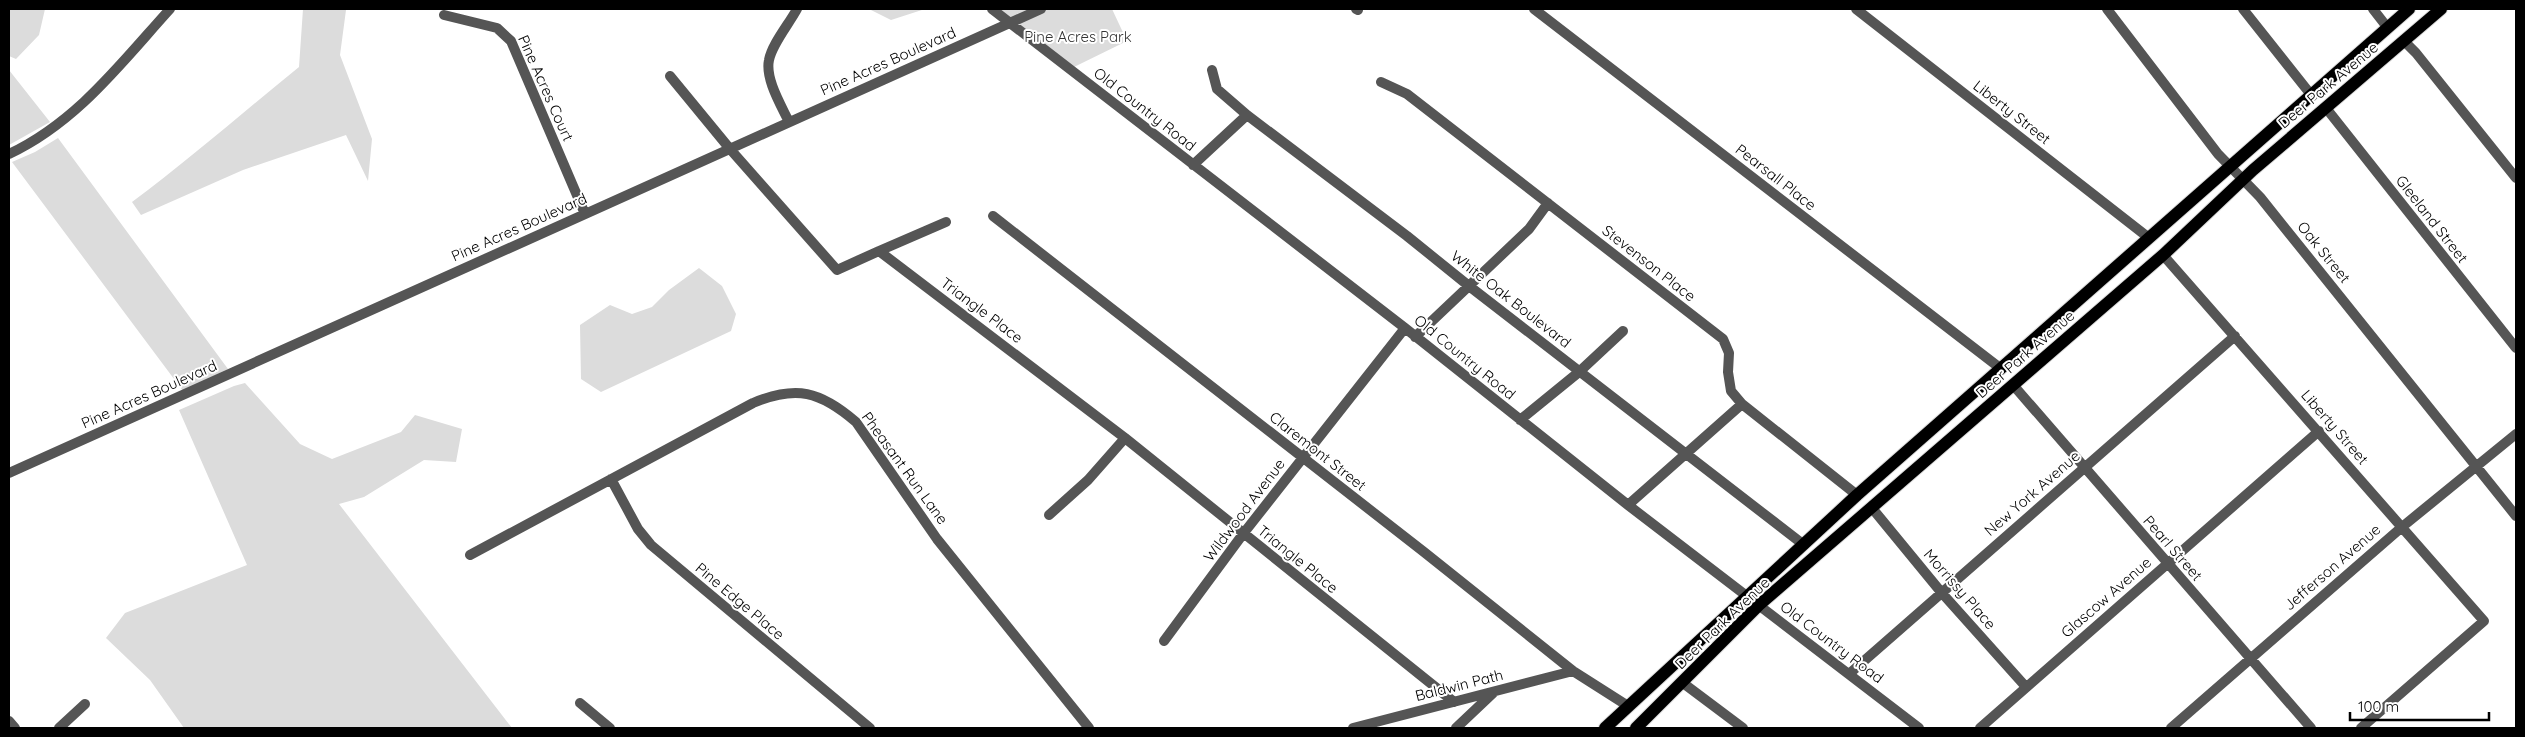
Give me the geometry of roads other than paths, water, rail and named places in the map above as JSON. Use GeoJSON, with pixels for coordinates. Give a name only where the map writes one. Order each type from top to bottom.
{"type":"FeatureCollection","features":[{"type":"Feature","properties":{"kind":"main road","name":"Deer Park Avenue"},"geometry":{"type":"LineString","coordinates":[[1606,728],[1857,496],[2409,9]]}},
{"type":"Feature","properties":{"kind":"main road","name":"Deer Park Avenue"},"geometry":{"type":"LineString","coordinates":[[1636,728],[1684,683],[1759,605],[2163,255],[2243,178],[2441,9]]}},
{"type":"Feature","properties":{"kind":"street"},"geometry":{"type":"LineString","coordinates":[[9,154],[44,135],[78,109],[170,9]]}},
{"type":"Feature","properties":{"kind":"street"},"geometry":{"type":"LineString","coordinates":[[789,122],[770,76],[768,61],[774,46],[797,9]]}},
{"type":"Feature","properties":{"kind":"street","name":"Old Country Road"},"geometry":{"type":"LineString","coordinates":[[992,9],[1405,328],[1628,505],[1849,674],[1915,727]]}},
{"type":"Feature","properties":{"kind":"street","name":"Pine Acres Boulevard"},"geometry":{"type":"LineString","coordinates":[[9,473],[1041,9]]}},
{"type":"Feature","properties":{"kind":"street","name":"Pearsall Place"},"geometry":{"type":"LineString","coordinates":[[1534,9],[2000,368]]}},
{"type":"Feature","properties":{"kind":"street","name":"Liberty Street"},"geometry":{"type":"LineString","coordinates":[[1856,9],[2149,238]]}},
{"type":"Feature","properties":{"kind":"street","name":"Oak Street"},"geometry":{"type":"LineString","coordinates":[[2107,9],[2218,154],[2243,178],[2516,516]]}},
{"type":"Feature","properties":{"kind":"street"},"geometry":{"type":"LineString","coordinates":[[2243,9],[2312,96]]}},
{"type":"Feature","properties":{"kind":"street"},"geometry":{"type":"LineString","coordinates":[[2373,9],[2387,27]]}},
{"type":"Feature","properties":{"kind":"street","name":"Pine Acres Court"},"geometry":{"type":"LineString","coordinates":[[444,15],[497,28],[511,41],[585,214]]}},
{"type":"Feature","properties":{"kind":"street"},"geometry":{"type":"LineString","coordinates":[[2404,42],[2416,53],[2516,178]]}},
{"type":"Feature","properties":{"kind":"street","name":"White Oak Boulevard"},"geometry":{"type":"LineString","coordinates":[[1212,70],[1217,89],[1248,115],[1407,236],[1579,372],[1804,545]]}},
{"type":"Feature","properties":{"kind":"street"},"geometry":{"type":"LineString","coordinates":[[670,76],[730,149],[837,270],[946,222]]}},
{"type":"Feature","properties":{"kind":"street","name":"Stevenson Place"},"geometry":{"type":"LineString","coordinates":[[1381,82],[1407,94],[1723,339],[1730,353],[1728,372],[1730,390],[1742,404],[1857,496]]}},
{"type":"Feature","properties":{"kind":"street","name":"Gleeland Street"},"geometry":{"type":"LineString","coordinates":[[2326,108],[2516,348]]}},
{"type":"Feature","properties":{"kind":"street"},"geometry":{"type":"LineString","coordinates":[[1193,165],[1248,115]]}},
{"type":"Feature","properties":{"kind":"street"},"geometry":{"type":"LineString","coordinates":[[1416,337],[1529,229],[1548,204]]}},
{"type":"Feature","properties":{"kind":"street","name":"Claremont Street"},"geometry":{"type":"LineString","coordinates":[[993,216],[1573,671],[1628,706]]}},
{"type":"Feature","properties":{"kind":"street","name":"Triangle Place"},"geometry":{"type":"LineString","coordinates":[[879,251],[1125,438],[1454,702]]}},
{"type":"Feature","properties":{"kind":"street","name":"Liberty Street"},"geometry":{"type":"LineString","coordinates":[[2163,255],[2484,621],[2361,728]]}},
{"type":"Feature","properties":{"kind":"street","name":"Wildwood Avenue"},"geometry":{"type":"LineString","coordinates":[[1164,641],[1243,534],[1405,328]]}},
{"type":"Feature","properties":{"kind":"street"},"geometry":{"type":"LineString","coordinates":[[1520,420],[1579,372],[1623,331]]}},
{"type":"Feature","properties":{"kind":"street","name":"New York Avenue"},"geometry":{"type":"LineString","coordinates":[[1849,674],[2235,336]]}},
{"type":"Feature","properties":{"kind":"street","name":"Pearl Street"},"geometry":{"type":"LineString","coordinates":[[2014,386],[2083,468],[2311,728]]}},
{"type":"Feature","properties":{"kind":"street","name":"Pheasant Run Lane"},"geometry":{"type":"LineString","coordinates":[[470,555],[753,402],[774,394],[794,391],[838,406],[856,422],[937,539],[1089,728]]}},
{"type":"Feature","properties":{"kind":"street"},"geometry":{"type":"LineString","coordinates":[[1628,505],[1688,454],[1742,404]]}},
{"type":"Feature","properties":{"kind":"street","name":"Glascow Avenue"},"geometry":{"type":"LineString","coordinates":[[1980,728],[2319,431]]}},
{"type":"Feature","properties":{"kind":"street","name":"Jefferson Avenue"},"geometry":{"type":"LineString","coordinates":[[2171,728],[2402,526],[2516,434]]}},
{"type":"Feature","properties":{"kind":"street"},"geometry":{"type":"LineString","coordinates":[[1049,515],[1088,480],[1125,438]]}},
{"type":"Feature","properties":{"kind":"street","name":"Pine Edge Place"},"geometry":{"type":"LineString","coordinates":[[611,479],[638,529],[651,545],[870,728]]}},
{"type":"Feature","properties":{"kind":"street","name":"Morrissy Place"},"geometry":{"type":"LineString","coordinates":[[1872,508],[1942,592],[2026,687]]}},
{"type":"Feature","properties":{"kind":"street","name":"Baldwin Path"},"geometry":{"type":"LineString","coordinates":[[1353,728],[1573,671]]}},
{"type":"Feature","properties":{"kind":"street"},"geometry":{"type":"LineString","coordinates":[[1684,683],[1743,728]]}},
{"type":"Feature","properties":{"kind":"street"},"geometry":{"type":"LineString","coordinates":[[1456,728],[1494,692]]}},
{"type":"Feature","properties":{"kind":"street"},"geometry":{"type":"LineString","coordinates":[[580,703],[610,728]]}},
{"type":"Feature","properties":{"kind":"street"},"geometry":{"type":"LineString","coordinates":[[59,728],[85,704]]}},
{"type":"Feature","properties":{"kind":"street"},"geometry":{"type":"LineString","coordinates":[[9,722],[14,728]]}},
{"type":"Feature","properties":{"kind":"park label","name":"Pine Acres Park"},"geometry":{"type":"Point","coordinates":[1078,36]}}]}
